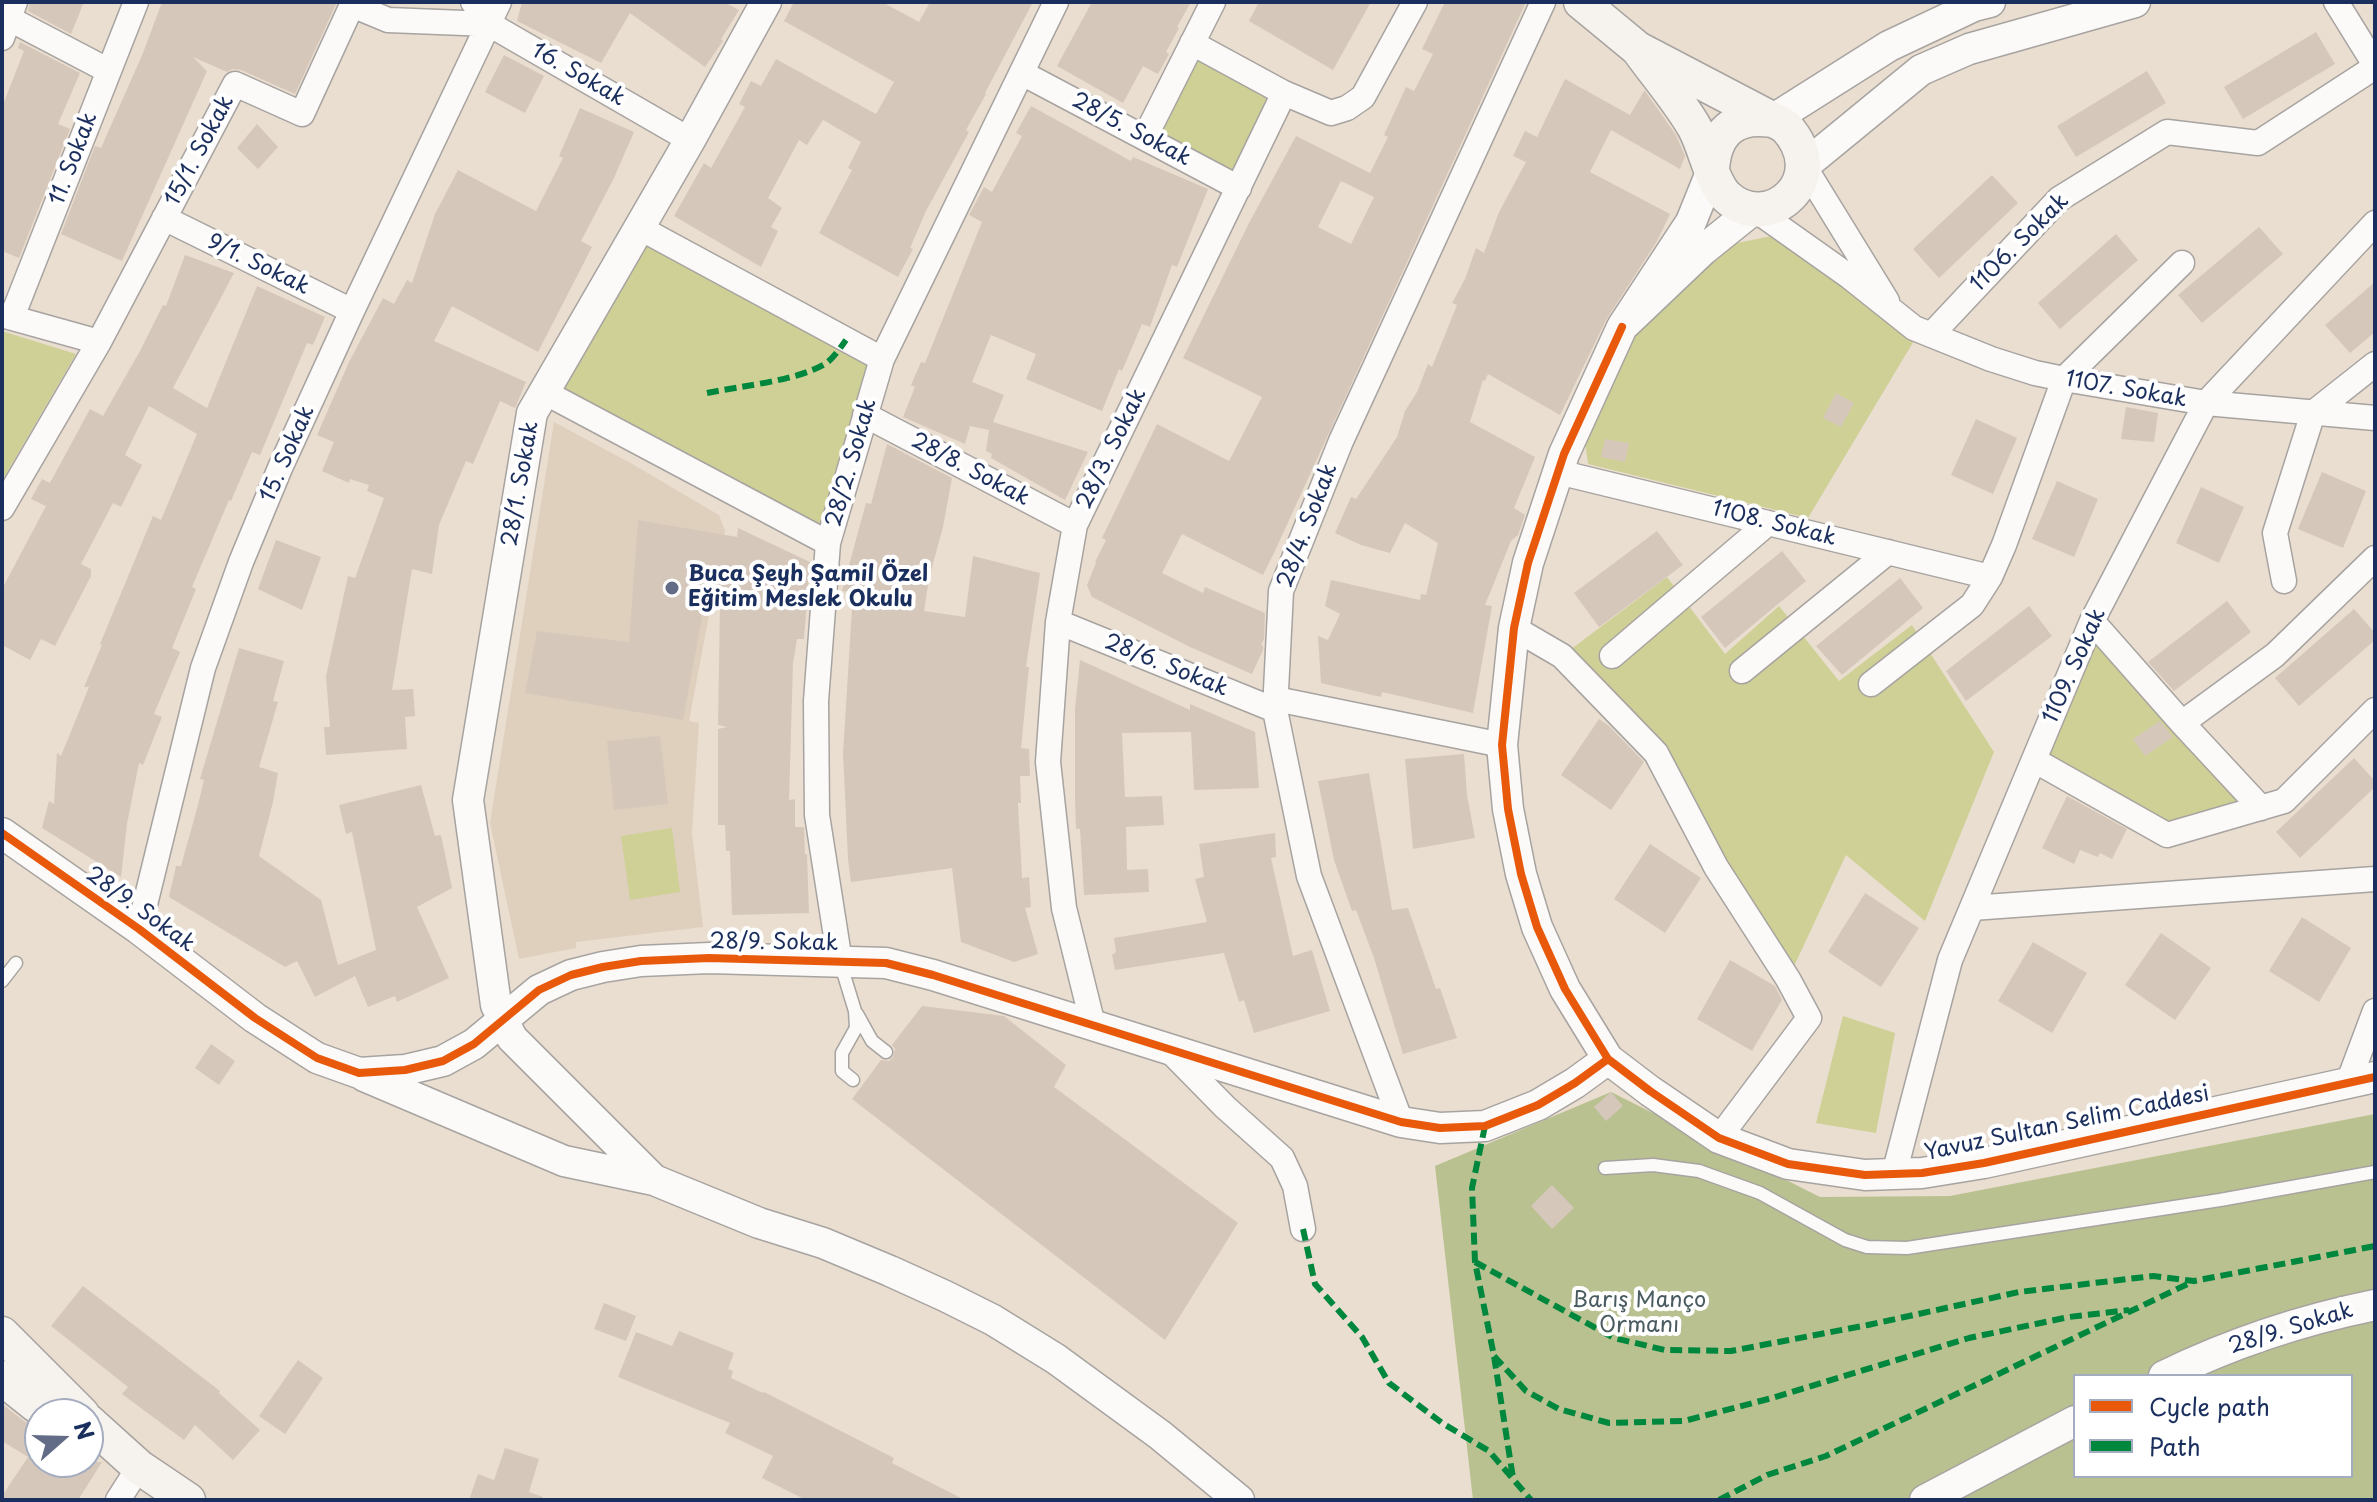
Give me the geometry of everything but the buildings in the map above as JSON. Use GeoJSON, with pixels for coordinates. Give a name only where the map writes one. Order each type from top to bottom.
{"type":"FeatureCollection","features":[{"type":"Feature","properties":{"kind":"main road"},"geometry":{"type":"LineString","coordinates":[[1581,2],[1638,49],[1785,126],[1796,137],[1802,151],[1804,166],[1794,193],[1782,203],[1754,209],[1727,197],[1717,185],[1694,126],[1638,49]]}},
{"type":"Feature","properties":{"kind":"main road"},"geometry":{"type":"LineString","coordinates":[[1712,170],[1718,140],[1728,129],[1741,120],[1756,117],[1772,120]]}},
{"type":"Feature","properties":{"kind":"main road"},"geometry":{"type":"LineString","coordinates":[[2,1334],[64,1398]]}},
{"type":"Feature","properties":{"kind":"main road"},"geometry":{"type":"LineString","coordinates":[[2,1378],[27,1398]]}},
{"type":"Feature","properties":{"kind":"main road"},"geometry":{"type":"LineString","coordinates":[[104,1437],[139,1467],[188,1500]]}},
{"type":"Feature","properties":{"kind":"street","name":"11. Sokak"},"geometry":{"type":"LineString","coordinates":[[7,316],[136,2]]}},
{"type":"Feature","properties":{"kind":"street","name":"16. Sokak"},"geometry":{"type":"LineString","coordinates":[[473,2],[690,140]]}},
{"type":"Feature","properties":{"kind":"street","name":"28/1. Sokak"},"geometry":{"type":"LineString","coordinates":[[504,1020],[496,1005],[468,800],[532,413],[766,2]]}},
{"type":"Feature","properties":{"kind":"street","name":"28/2. Sokak"},"geometry":{"type":"LineString","coordinates":[[840,962],[817,815],[816,701],[828,543],[882,359],[1056,2]]}},
{"type":"Feature","properties":{"kind":"street"},"geometry":{"type":"LineString","coordinates":[[1145,137],[1213,2]]}},
{"type":"Feature","properties":{"kind":"street"},"geometry":{"type":"LineString","coordinates":[[1192,43],[1284,93],[1331,113],[1347,108],[1363,97],[1415,2]]}},
{"type":"Feature","properties":{"kind":"street","name":"28/4. Sokak"},"geometry":{"type":"LineString","coordinates":[[1401,1122],[1309,876],[1275,704],[1281,591],[1341,441],[1543,2]]}},
{"type":"Feature","properties":{"kind":"street"},"geometry":{"type":"LineString","coordinates":[[1772,120],[1889,46],[1974,6],[1990,2]]}},
{"type":"Feature","properties":{"kind":"street"},"geometry":{"type":"LineString","coordinates":[[1804,166],[1921,70],[1969,49],[2135,2]]}},
{"type":"Feature","properties":{"kind":"street","name":"1106. Sokak"},"geometry":{"type":"LineString","coordinates":[[1931,335],[2059,199],[2167,132],[2258,143],[2375,66],[2336,2]]}},
{"type":"Feature","properties":{"kind":"street","name":"15/1. Sokak"},"geometry":{"type":"LineString","coordinates":[[2,508],[99,342],[235,84],[302,114],[351,4],[388,20],[494,13]]}},
{"type":"Feature","properties":{"kind":"street","name":"15. Sokak"},"geometry":{"type":"LineString","coordinates":[[139,929],[203,668],[246,548],[352,311],[494,13]]}},
{"type":"Feature","properties":{"kind":"street"},"geometry":{"type":"LineString","coordinates":[[7,18],[109,71]]}},
{"type":"Feature","properties":{"kind":"street","name":"28/5. Sokak"},"geometry":{"type":"LineString","coordinates":[[1022,73],[1239,188]]}},
{"type":"Feature","properties":{"kind":"street","name":"28/3. Sokak"},"geometry":{"type":"LineString","coordinates":[[1093,1025],[1064,908],[1048,762],[1058,622],[1075,525],[1284,93]]}},
{"type":"Feature","properties":{"kind":"street","name":"1107. Sokak"},"geometry":{"type":"LineString","coordinates":[[1804,166],[1891,311]]}},
{"type":"Feature","properties":{"kind":"street"},"geometry":{"type":"LineString","coordinates":[[1622,327],[1691,222],[1712,170]]}},
{"type":"Feature","properties":{"kind":"street"},"geometry":{"type":"LineString","coordinates":[[1622,327],[1703,250],[1754,209]]}},
{"type":"Feature","properties":{"kind":"street","name":"1107. Sokak"},"geometry":{"type":"LineString","coordinates":[[1754,209],[1850,277],[1914,328],[1991,359],[2064,379],[2206,403],[2375,418]]}},
{"type":"Feature","properties":{"kind":"street","name":"9/1. Sokak"},"geometry":{"type":"LineString","coordinates":[[164,218],[352,311]]}},
{"type":"Feature","properties":{"kind":"street","name":"1109. Sokak"},"geometry":{"type":"LineString","coordinates":[[1894,1174],[1950,960],[2092,621],[2206,403],[2375,223]]}},
{"type":"Feature","properties":{"kind":"street"},"geometry":{"type":"LineString","coordinates":[[640,228],[882,359]]}},
{"type":"Feature","properties":{"kind":"street"},"geometry":{"type":"LineString","coordinates":[[1871,684],[1972,605],[1990,577],[2004,545],[2064,379],[2182,263]]}},
{"type":"Feature","properties":{"kind":"street"},"geometry":{"type":"LineString","coordinates":[[7,316],[99,342]]}},
{"type":"Feature","properties":{"kind":"street","name":"Yavuz Sultan Selim Caddesi"},"geometry":{"type":"LineString","coordinates":[[1622,327],[1564,454],[1528,563],[1514,628],[1502,745],[1508,809],[1521,874],[1537,927],[1565,989],[1608,1059],[1719,1138],[1788,1164],[1865,1175],[1922,1173],[1984,1163],[2361,1080]]}},
{"type":"Feature","properties":{"kind":"street"},"geometry":{"type":"LineString","coordinates":[[2284,581],[2275,533],[2313,413],[2375,364]]}},
{"type":"Feature","properties":{"kind":"street"},"geometry":{"type":"LineString","coordinates":[[546,393],[828,543]]}},
{"type":"Feature","properties":{"kind":"street","name":"28/8. Sokak"},"geometry":{"type":"LineString","coordinates":[[865,415],[1075,525]]}},
{"type":"Feature","properties":{"kind":"street","name":"1108. Sokak"},"geometry":{"type":"LineString","coordinates":[[1558,472],[1990,577]]}},
{"type":"Feature","properties":{"kind":"street"},"geometry":{"type":"LineString","coordinates":[[1612,656],[1768,523]]}},
{"type":"Feature","properties":{"kind":"street"},"geometry":{"type":"LineString","coordinates":[[1742,671],[1888,552]]}},
{"type":"Feature","properties":{"kind":"street"},"geometry":{"type":"LineString","coordinates":[[2182,723],[2275,655],[2375,558]]}},
{"type":"Feature","properties":{"kind":"street"},"geometry":{"type":"LineString","coordinates":[[2092,621],[2261,808]]}},
{"type":"Feature","properties":{"kind":"street","name":"28/6. Sokak"},"geometry":{"type":"LineString","coordinates":[[1058,622],[1275,704],[1502,745]]}},
{"type":"Feature","properties":{"kind":"street"},"geometry":{"type":"LineString","coordinates":[[1514,628],[1562,656],[1656,753],[1716,867],[1788,979],[1809,1018],[1719,1138]]}},
{"type":"Feature","properties":{"kind":"street"},"geometry":{"type":"LineString","coordinates":[[2034,760],[2167,835],[2284,801],[2375,710]]}},
{"type":"Feature","properties":{"kind":"street","name":"28/9. Sokak"},"geometry":{"type":"LineString","coordinates":[[2,833],[139,929],[268,1026],[317,1058],[564,1161],[654,1180],[759,1223],[823,1243],[993,1320],[1111,1398],[1239,1500]]}},
{"type":"Feature","properties":{"kind":"street"},"geometry":{"type":"LineString","coordinates":[[1972,908],[2375,879]]}},
{"type":"Feature","properties":{"kind":"street","name":"28/9. Sokak"},"geometry":{"type":"LineString","coordinates":[[359,1073],[405,1070],[443,1061],[474,1044],[539,990],[571,975],[641,961],[709,958],[886,963],[1401,1122],[1440,1128],[1485,1126],[1538,1105],[1608,1059]]}},
{"type":"Feature","properties":{"kind":"street"},"geometry":{"type":"LineString","coordinates":[[2361,1080],[2375,1011]]}},
{"type":"Feature","properties":{"kind":"street","name":"28/9. Sokak"},"geometry":{"type":"LineString","coordinates":[[504,1020],[512,1038],[654,1180]]}},
{"type":"Feature","properties":{"kind":"street"},"geometry":{"type":"LineString","coordinates":[[1168,1048],[1225,1107],[1282,1158],[1295,1186],[1303,1229]]}},
{"type":"Feature","properties":{"kind":"street","name":"28/9. Sokak"},"geometry":{"type":"LineString","coordinates":[[2169,1374],[2258,1335],[2375,1305]]}},
{"type":"Feature","properties":{"kind":"street"},"geometry":{"type":"LineString","coordinates":[[1925,1500],[2073,1422]]}},
{"type":"Feature","properties":{"kind":"street"},"geometry":{"type":"LineString","coordinates":[[118,1500],[139,1467]]}},
{"type":"Feature","properties":{"kind":"lane"},"geometry":{"type":"LineString","coordinates":[[840,962],[855,1011],[872,1041],[886,1052]]}},
{"type":"Feature","properties":{"kind":"lane"},"geometry":{"type":"LineString","coordinates":[[2,981],[16,963]]}},
{"type":"Feature","properties":{"kind":"lane"},"geometry":{"type":"LineString","coordinates":[[853,1080],[842,1071],[842,1053],[856,1028],[855,1011]]}},
{"type":"Feature","properties":{"kind":"lane"},"geometry":{"type":"LineString","coordinates":[[1605,1168],[1653,1165],[1699,1171],[1760,1193],[1845,1240],[1867,1247],[1907,1248],[2220,1200],[2375,1172]]}},
{"type":"Feature","properties":{"kind":"shaded area"},"geometry":{"type":"Polygon","coordinates":[[[554,422],[719,515],[725,531],[689,721],[699,723],[692,833],[703,927],[576,942],[576,948],[519,959],[490,823],[554,422]]]}},
{"type":"Feature","properties":{"kind":"green space"},"geometry":{"type":"Polygon","coordinates":[[[1192,43],[1284,93],[1239,188],[1145,137],[1192,43]]]}},
{"type":"Feature","properties":{"kind":"green space"},"geometry":{"type":"Polygon","coordinates":[[[640,228],[882,359],[828,543],[546,393],[640,228]]]}},
{"type":"Feature","properties":{"kind":"green space"},"geometry":{"type":"Polygon","coordinates":[[[1777,235],[1915,339],[1808,518],[1588,464],[1583,427],[1629,333],[1717,247],[1777,235]]]}},
{"type":"Feature","properties":{"kind":"green space"},"geometry":{"type":"Polygon","coordinates":[[[2,331],[76,354],[2,481],[2,331]]]}},
{"type":"Feature","properties":{"kind":"green space"},"geometry":{"type":"Polygon","coordinates":[[[1667,577],[1725,654],[1779,606],[1839,681],[1912,625],[1994,752],[1925,921],[1846,855],[1788,979],[1656,753],[1562,656],[1667,577]]]}},
{"type":"Feature","properties":{"kind":"green space"},"geometry":{"type":"Polygon","coordinates":[[[2092,621],[2261,808],[2167,835],[2034,760],[2092,621]]]}},
{"type":"Feature","properties":{"kind":"green space"},"geometry":{"type":"Polygon","coordinates":[[[672,828],[680,892],[630,900],[621,836],[672,828]]]}},
{"type":"Feature","properties":{"kind":"green space"},"geometry":{"type":"Polygon","coordinates":[[[1843,1016],[1895,1033],[1876,1133],[1816,1123],[1843,1016]]]}},
{"type":"Feature","properties":{"kind":"green space","name":"Barış Manço Ormanı"},"geometry":{"type":"Polygon","coordinates":[[[1611,1092],[1820,1197],[1950,1196],[2375,1114],[2375,1500],[1473,1500],[1435,1166],[1611,1092]]]}},
{"type":"Feature","properties":{"kind":"marked path"},"geometry":{"type":"LineString","coordinates":[[707,393],[784,379],[813,370],[828,362],[846,340]]}},
{"type":"Feature","properties":{"kind":"marked path"},"geometry":{"type":"LineString","coordinates":[[1485,1126],[1472,1188],[1475,1262],[1494,1356],[1513,1478]]}},
{"type":"Feature","properties":{"kind":"marked path"},"geometry":{"type":"LineString","coordinates":[[1303,1229],[1315,1284],[1362,1337],[1389,1383],[1442,1423],[1489,1451],[1531,1500]]}},
{"type":"Feature","properties":{"kind":"marked path"},"geometry":{"type":"LineString","coordinates":[[1475,1262],[1614,1338],[1665,1350],[1731,1351],[2019,1292],[2153,1276],[2194,1281],[2375,1246]]}},
{"type":"Feature","properties":{"kind":"marked path"},"geometry":{"type":"LineString","coordinates":[[1719,1500],[1767,1475],[1826,1456],[2194,1281]]}},
{"type":"Feature","properties":{"kind":"marked path"},"geometry":{"type":"LineString","coordinates":[[1494,1356],[1526,1391],[1559,1409],[1609,1423],[1684,1421],[1772,1398],[1969,1338],[2069,1317],[2129,1310]]}},
{"type":"Feature","properties":{"kind":"cycle path"},"geometry":{"type":"LineString","coordinates":[[1622,327],[1564,454],[1528,563],[1514,628],[1502,745],[1508,809],[1521,874],[1537,927],[1565,989],[1608,1059],[1719,1138],[1788,1164],[1865,1175],[1922,1173],[1984,1163],[2375,1077]]}},
{"type":"Feature","properties":{"kind":"cycle path"},"geometry":{"type":"LineString","coordinates":[[2,833],[139,929],[255,1018],[317,1058],[359,1073],[405,1070],[443,1061],[474,1044],[539,990],[571,975],[641,961],[709,958],[886,963],[1401,1122],[1440,1128],[1485,1126],[1538,1105],[1608,1059]]}},
{"type":"Feature","properties":{"kind":"place","name":"Buca Şeyh Şamil Özel Eğitim Meslek Okulu"},"geometry":{"type":"Point","coordinates":[672,588]}}]}
